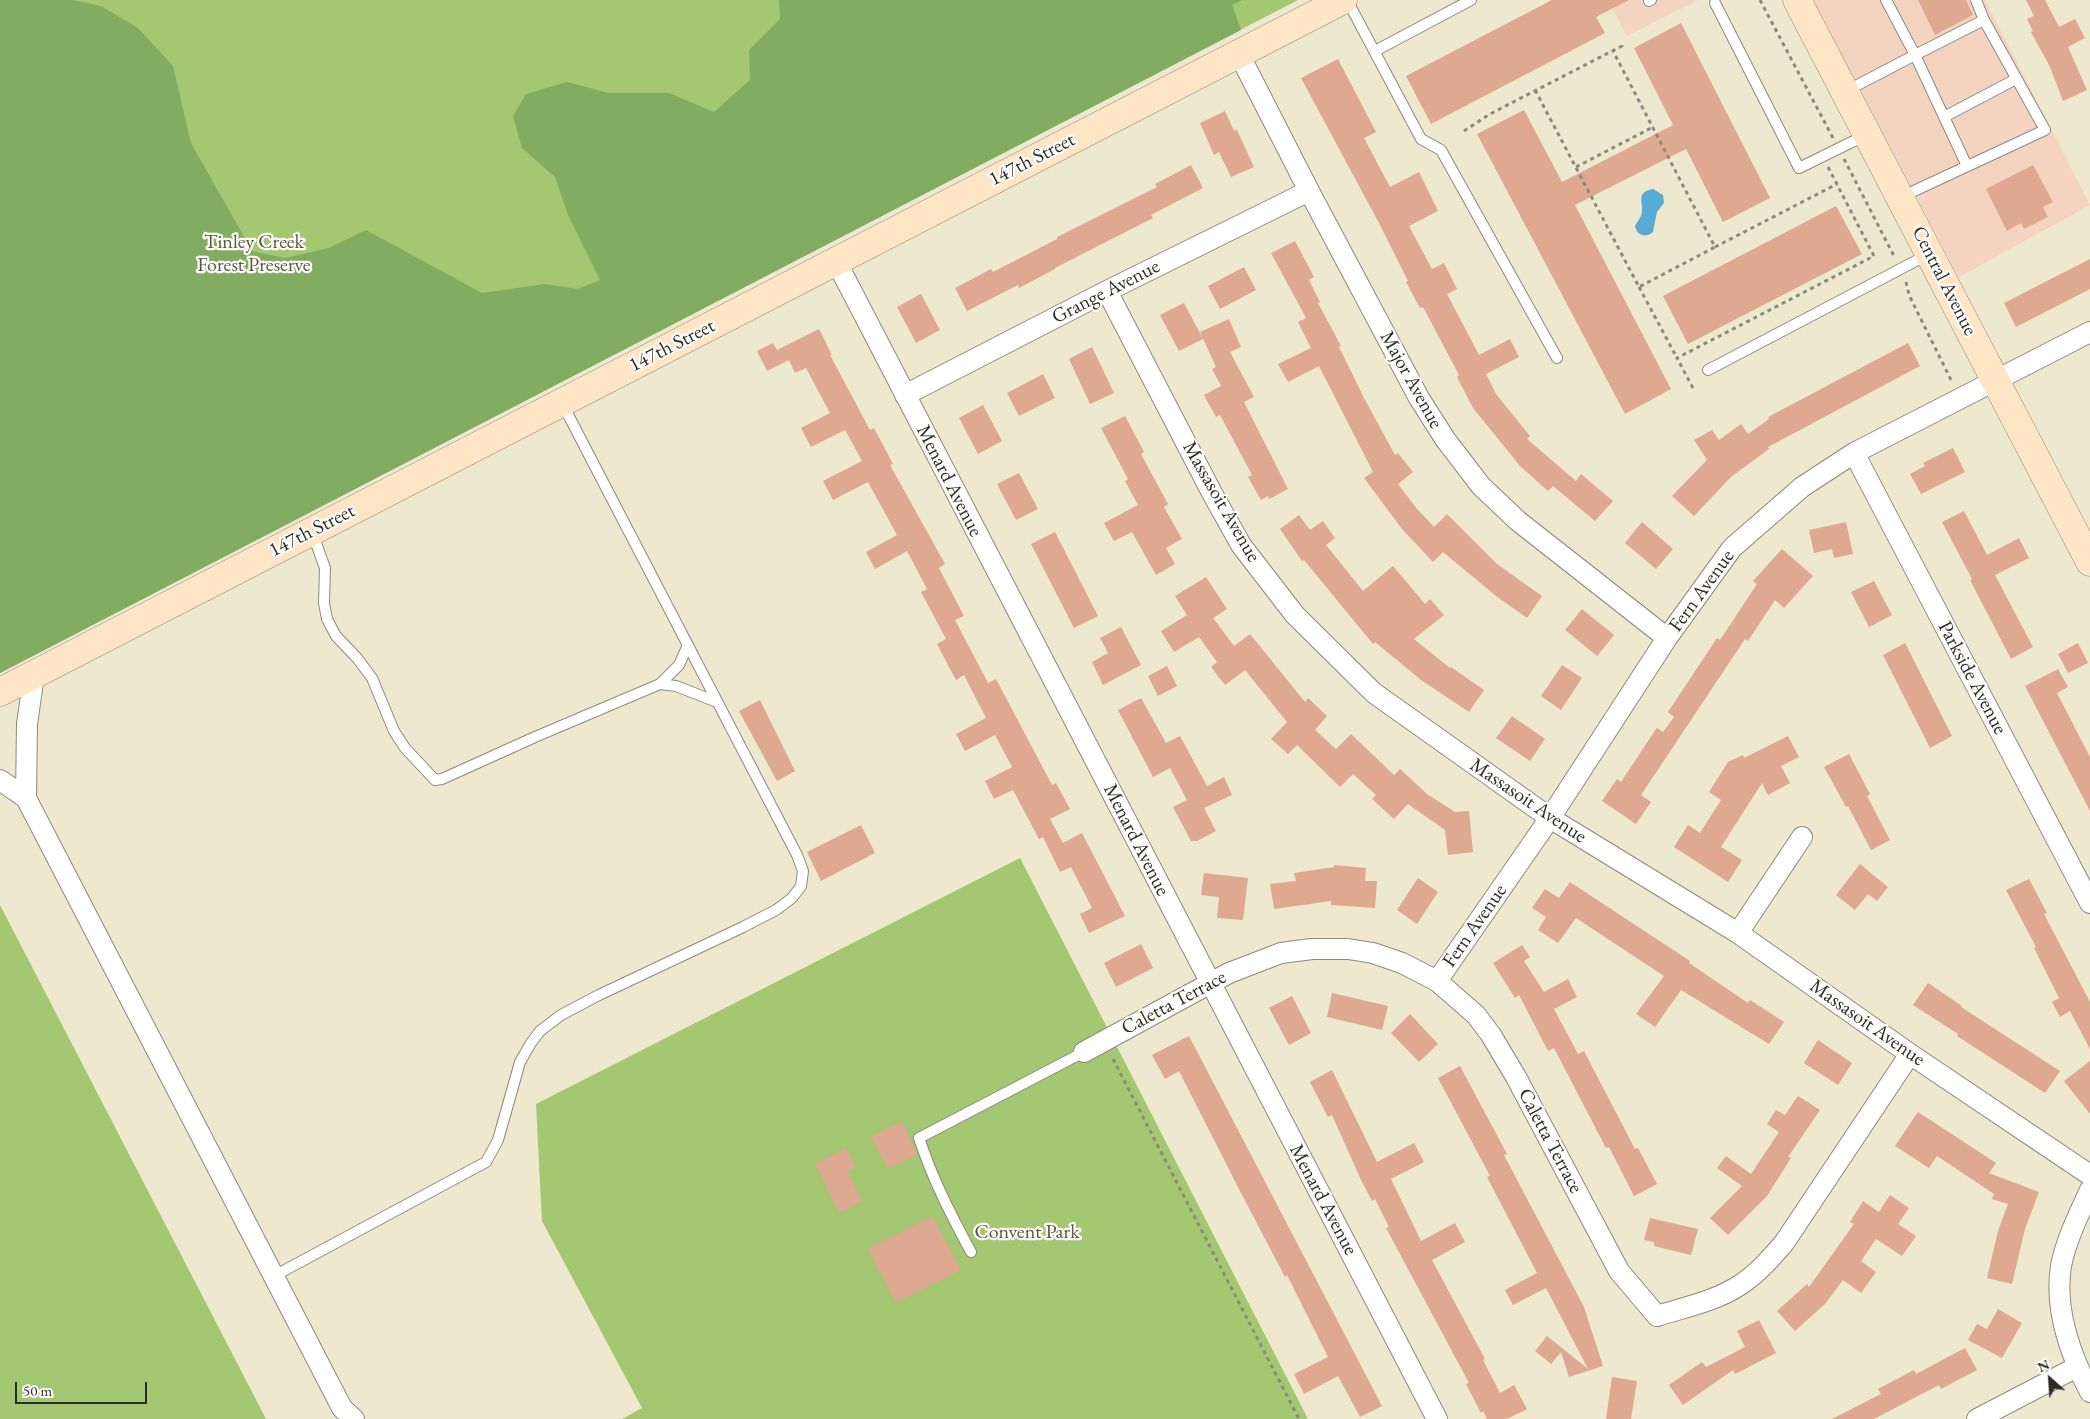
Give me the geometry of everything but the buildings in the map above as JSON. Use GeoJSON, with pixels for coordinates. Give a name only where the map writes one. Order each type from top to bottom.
{"type":"FeatureCollection","features":[{"type":"Feature","properties":{"kind":"main road","name":"147th Street"},"geometry":{"type":"LineString","coordinates":[[0,692],[1345,0]]}},
{"type":"Feature","properties":{"kind":"main road","name":"Central Avenue"},"geometry":{"type":"LineString","coordinates":[[1797,0],[2090,562]]}},
{"type":"Feature","properties":{"kind":"street","name":"Major Avenue"},"geometry":{"type":"LineString","coordinates":[[1239,54],[1309,191],[1427,412],[1463,465],[1481,486],[1518,521],[1667,638]]}},
{"type":"Feature","properties":{"kind":"street","name":"Grange Avenue"},"geometry":{"type":"LineString","coordinates":[[905,395],[1107,291],[1309,191]]}},
{"type":"Feature","properties":{"kind":"street","name":"Menard Avenue"},"geometry":{"type":"LineString","coordinates":[[836,261],[1437,1419]]}},
{"type":"Feature","properties":{"kind":"street","name":"Massasoit Avenue"},"geometry":{"type":"LineString","coordinates":[[1107,291],[1241,545],[1295,615],[1374,693],[1550,818],[1738,933],[1910,1054],[2090,1175]]}},
{"type":"Feature","properties":{"kind":"street","name":"Fern Avenue"},"geometry":{"type":"LineString","coordinates":[[1437,981],[1550,818],[1667,638],[1732,548],[1802,487],[1854,453],[1996,382],[2090,332]]}},
{"type":"Feature","properties":{"kind":"street","name":"Parkside Avenue"},"geometry":{"type":"LineString","coordinates":[[1854,453],[2090,903]]}},
{"type":"Feature","properties":{"kind":"street"},"geometry":{"type":"LineString","coordinates":[[26,798],[27,724],[34,675]]}},
{"type":"Feature","properties":{"kind":"street"},"geometry":{"type":"LineString","coordinates":[[0,780],[26,798],[342,1408],[354,1419]]}},
{"type":"Feature","properties":{"kind":"street"},"geometry":{"type":"LineString","coordinates":[[1738,933],[1802,838]]}},
{"type":"Feature","properties":{"kind":"street","name":"Caletta Terrace"},"geometry":{"type":"LineString","coordinates":[[1084,1052],[1210,983],[1260,960],[1312,948],[1348,949],[1373,953],[1402,963],[1437,981],[1476,1014],[1516,1076],[1619,1271],[1657,1316],[1727,1293],[1751,1277],[1764,1265],[1790,1236],[1910,1054]]}},
{"type":"Feature","properties":{"kind":"street"},"geometry":{"type":"LineString","coordinates":[[2090,1190],[2073,1229],[2061,1266],[2060,1291],[2064,1330],[2077,1367],[2090,1392]]}},
{"type":"Feature","properties":{"kind":"street"},"geometry":{"type":"LineString","coordinates":[[1978,1419],[2077,1367]]}},
{"type":"Feature","properties":{"kind":"lane"},"geometry":{"type":"LineString","coordinates":[[1345,0],[1421,139],[1441,150],[1557,358]]}},
{"type":"Feature","properties":{"kind":"lane"},"geometry":{"type":"LineString","coordinates":[[1375,52],[1471,0]]}},
{"type":"Feature","properties":{"kind":"lane"},"geometry":{"type":"LineString","coordinates":[[1886,0],[1915,55],[1967,166]]}},
{"type":"Feature","properties":{"kind":"lane"},"geometry":{"type":"LineString","coordinates":[[1900,198],[2045,130],[1984,20],[1976,0]]}},
{"type":"Feature","properties":{"kind":"lane"},"geometry":{"type":"LineString","coordinates":[[1715,3],[1799,168],[1867,135]]}},
{"type":"Feature","properties":{"kind":"lane"},"geometry":{"type":"LineString","coordinates":[[1845,92],[1984,20]]}},
{"type":"Feature","properties":{"kind":"lane"},"geometry":{"type":"LineString","coordinates":[[1944,117],[2016,79]]}},
{"type":"Feature","properties":{"kind":"lane"},"geometry":{"type":"LineString","coordinates":[[1708,370],[1930,254]]}},
{"type":"Feature","properties":{"kind":"lane"},"geometry":{"type":"LineString","coordinates":[[274,1276],[486,1162],[498,1140],[520,1062],[530,1043],[551,1022],[599,995],[743,927],[792,898],[801,886],[803,871],[798,855],[562,402]]}},
{"type":"Feature","properties":{"kind":"lane"},"geometry":{"type":"LineString","coordinates":[[312,531],[325,568],[324,602],[327,619],[336,636],[372,678],[394,731],[405,748],[435,780],[442,779],[660,684],[679,665],[688,645]]}},
{"type":"Feature","properties":{"kind":"lane"},"geometry":{"type":"LineString","coordinates":[[660,684],[676,686],[717,702]]}},
{"type":"Feature","properties":{"kind":"lane"},"geometry":{"type":"LineString","coordinates":[[971,1252],[938,1191],[919,1138],[1084,1052]]}},
{"type":"Feature","properties":{"kind":"path"},"geometry":{"type":"LineString","coordinates":[[1760,0],[1901,269],[1909,295],[1954,385]]}},
{"type":"Feature","properties":{"kind":"path"},"geometry":{"type":"LineString","coordinates":[[1464,131],[1490,114],[1613,51],[1622,46],[1621,44]]}},
{"type":"Feature","properties":{"kind":"path"},"geometry":{"type":"LineString","coordinates":[[1613,51],[1715,247]]}},
{"type":"Feature","properties":{"kind":"path"},"geometry":{"type":"LineString","coordinates":[[1536,90],[1693,388]]}},
{"type":"Feature","properties":{"kind":"path"},"geometry":{"type":"LineString","coordinates":[[1576,167],[1653,127]]}},
{"type":"Feature","properties":{"kind":"path"},"geometry":{"type":"LineString","coordinates":[[1677,358],[1874,256],[1828,166]]}},
{"type":"Feature","properties":{"kind":"path"},"geometry":{"type":"LineString","coordinates":[[1639,287],[1837,184]]}},
{"type":"Feature","properties":{"kind":"path"},"geometry":{"type":"LineString","coordinates":[[1113,1059],[1299,1419]]}},
{"type":"Feature","properties":{"kind":"shaded area"},"geometry":{"type":"Polygon","coordinates":[[[1608,0],[1698,0],[1627,36],[1608,0]]]}},
{"type":"Feature","properties":{"kind":"shaded area"},"geometry":{"type":"Polygon","coordinates":[[[1813,0],[1985,0],[2090,205],[1959,277],[1813,0]]]}},
{"type":"Feature","properties":{"kind":"green space","name":"Tinley Creek Forest Preserve"},"geometry":{"type":"Polygon","coordinates":[[[0,0],[1298,0],[0,673],[0,0]]]}},
{"type":"Feature","properties":{"kind":"green space","name":"Tinley Creek Forest Preserve"},"geometry":{"type":"Polygon","coordinates":[[[0,0],[73,0],[101,6],[138,28],[173,66],[191,143],[252,251],[285,258],[329,248],[366,230],[482,293],[545,284],[578,289],[600,280],[568,215],[555,177],[522,148],[513,116],[526,94],[567,82],[609,93],[669,93],[714,112],[750,80],[749,50],[780,19],[779,0],[1242,0],[1232,5],[1241,30],[0,673],[0,0]]]}},
{"type":"Feature","properties":{"kind":"green space","name":"Convent Park"},"geometry":{"type":"Polygon","coordinates":[[[1020,858],[1308,1419],[622,1419],[642,1408],[542,1221],[536,1104],[1020,858]]]}},
{"type":"Feature","properties":{"kind":"green space"},"geometry":{"type":"Polygon","coordinates":[[[0,905],[266,1419],[0,1419],[0,905]]]}},
{"type":"Feature","properties":{"kind":"water"},"geometry":{"type":"Polygon","coordinates":[[[1653,189],[1663,195],[1664,203],[1657,212],[1653,232],[1648,235],[1642,235],[1635,226],[1642,213],[1642,195],[1644,192],[1653,189]]]}}]}
